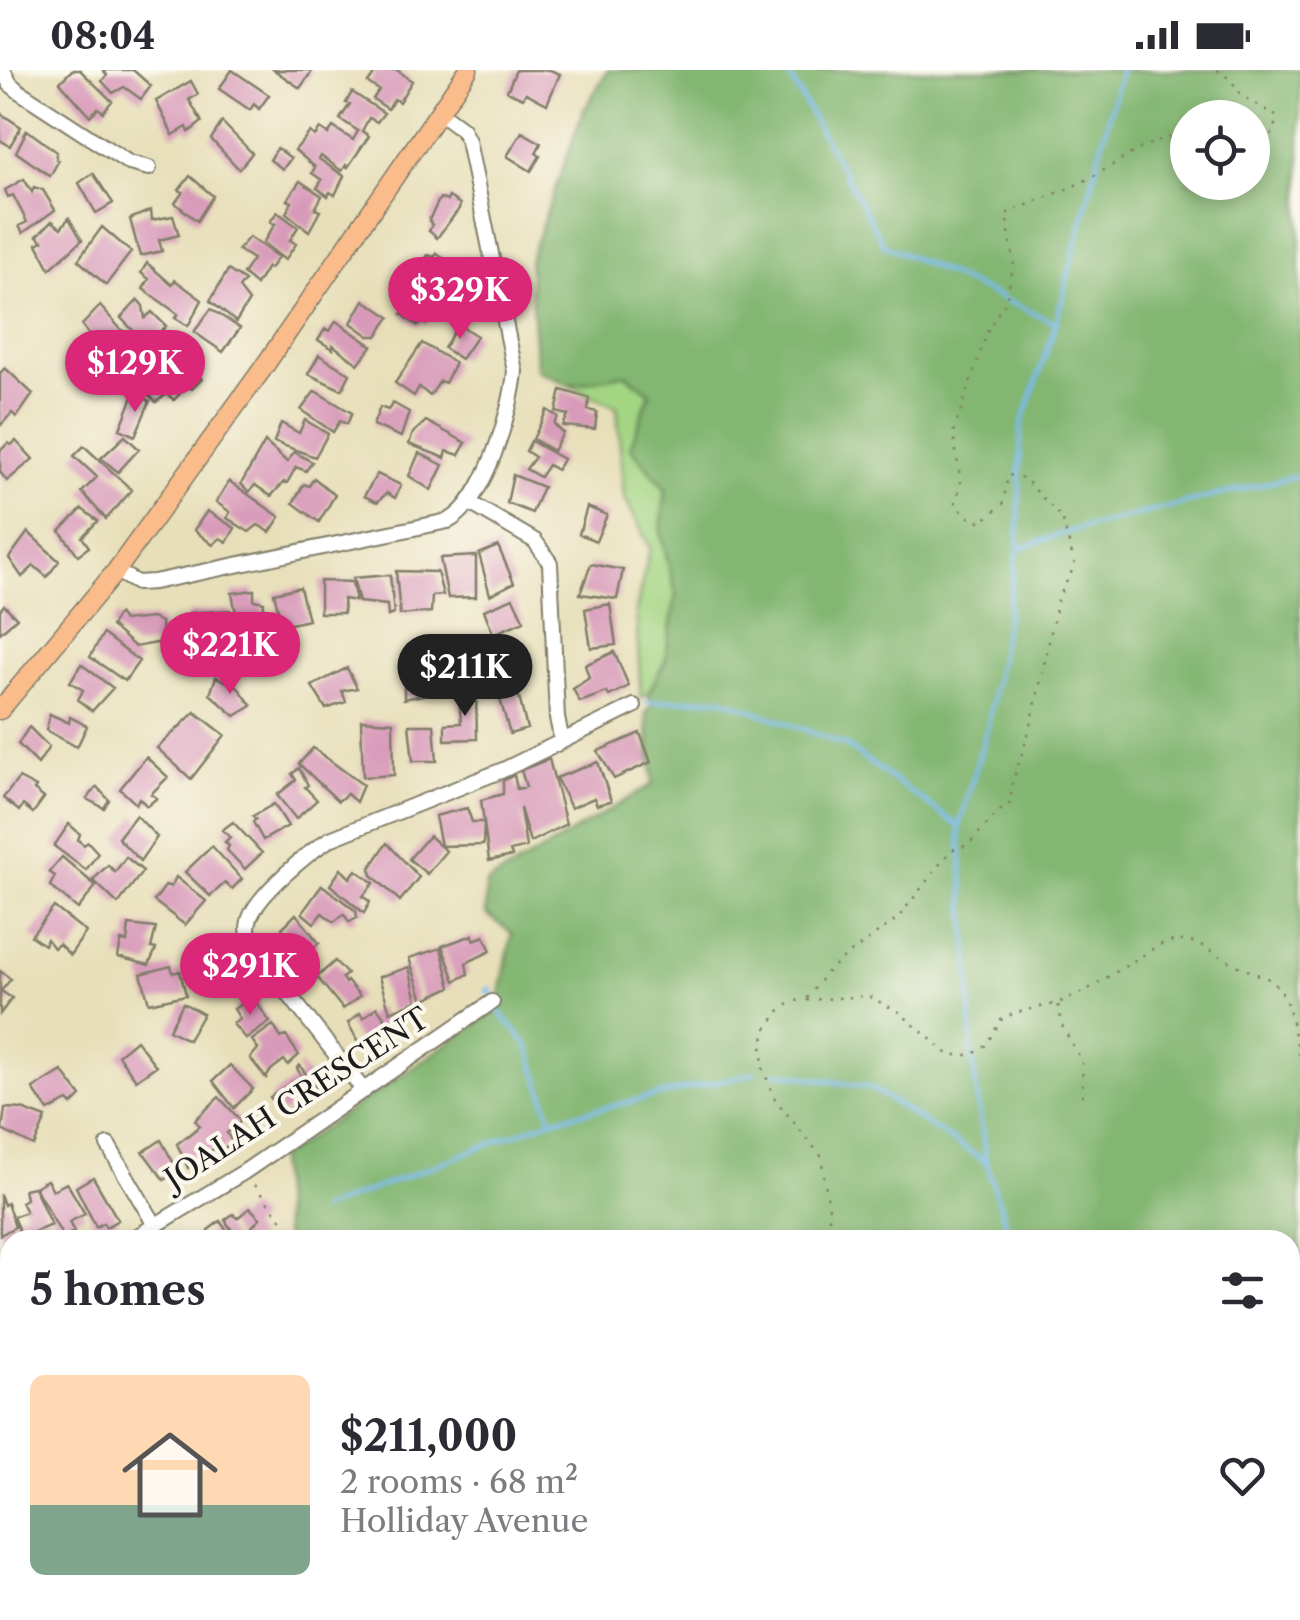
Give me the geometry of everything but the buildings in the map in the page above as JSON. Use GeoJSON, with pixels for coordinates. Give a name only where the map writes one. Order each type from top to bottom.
{"type":"FeatureCollection","features":[{"type":"Feature","properties":{"kind":"main road"},"geometry":{"type":"LineString","coordinates":[[0,710],[116,571],[261,371],[468,70]]}},
{"type":"Feature","properties":{"kind":"street"},"geometry":{"type":"LineString","coordinates":[[3,70],[10,84],[20,92],[119,157],[149,168]]}},
{"type":"Feature","properties":{"kind":"street"},"geometry":{"type":"LineString","coordinates":[[116,571],[137,584],[154,582],[448,522],[470,503],[511,404],[514,371],[468,140],[462,129],[440,112]]}},
{"type":"Feature","properties":{"kind":"street"},"geometry":{"type":"LineString","coordinates":[[470,503],[536,540],[550,563],[557,718],[562,741]]}},
{"type":"Feature","properties":{"kind":"street"},"geometry":{"type":"LineString","coordinates":[[364,1091],[250,941],[248,923],[258,904],[330,839],[503,770],[634,706]]}},
{"type":"Feature","properties":{"kind":"street"},"geometry":{"type":"LineString","coordinates":[[228,947],[250,941]]}},
{"type":"Feature","properties":{"kind":"street","name":"JOALAH CRESCENT"},"geometry":{"type":"LineString","coordinates":[[147,1230],[244,1172],[492,1002]]}},
{"type":"Feature","properties":{"kind":"street"},"geometry":{"type":"LineString","coordinates":[[108,1145],[155,1225]]}},
{"type":"Feature","properties":{"kind":"path"},"geometry":{"type":"LineString","coordinates":[[1218,70],[1249,100]]}},
{"type":"Feature","properties":{"kind":"path"},"geometry":{"type":"LineString","coordinates":[[1270,112],[1276,116],[1274,133],[1270,134]]}},
{"type":"Feature","properties":{"kind":"path"},"geometry":{"type":"LineString","coordinates":[[807,998],[828,969],[898,918],[951,850],[968,846],[1011,803],[1011,786],[1031,726],[1058,599],[1075,565],[1062,518],[1024,478],[1008,476],[1003,504],[982,522],[966,516],[955,503],[961,484],[954,433],[989,327],[1006,301],[1014,261],[1006,214],[1102,172],[1170,136]]}},
{"type":"Feature","properties":{"kind":"path"},"geometry":{"type":"LineString","coordinates":[[829,1230],[821,1156],[775,1099],[762,1069],[766,1029],[780,1008],[807,998],[868,996],[899,1012],[949,1054],[972,1055],[986,1044],[1001,1020],[1014,1013],[1058,1004],[1159,945],[1176,940],[1197,943],[1270,979],[1288,1006],[1300,1056]]}},
{"type":"Feature","properties":{"kind":"path"},"geometry":{"type":"LineString","coordinates":[[1058,1004],[1062,1028],[1082,1061],[1084,1100]]}},
{"type":"Feature","properties":{"kind":"path"},"geometry":{"type":"LineString","coordinates":[[244,1172],[290,1230]]}},
{"type":"Feature","properties":{"kind":"green space"},"geometry":{"type":"Polygon","coordinates":[[[608,70],[1300,70],[1300,1230],[284,1230],[278,1159],[497,1010],[512,933],[486,914],[486,884],[653,784],[646,713],[653,704],[648,694],[665,661],[676,594],[661,533],[666,489],[630,447],[650,393],[626,374],[569,385],[537,370],[529,261],[583,112],[608,70]]]}},
{"type":"Feature","properties":{"kind":"green space"},"geometry":{"type":"Polygon","coordinates":[[[626,374],[651,393],[631,447],[666,489],[661,533],[676,594],[665,661],[648,694],[641,697],[636,610],[650,548],[624,496],[617,407],[569,385],[626,374]]]}},
{"type":"Feature","properties":{"kind":"waterway"},"geometry":{"type":"LineString","coordinates":[[786,70],[884,245],[1056,323]]}},
{"type":"Feature","properties":{"kind":"waterway"},"geometry":{"type":"LineString","coordinates":[[1008,1230],[986,1162],[972,1055],[959,827],[988,725],[1018,549],[1021,427],[1056,323],[1121,70]]}},
{"type":"Feature","properties":{"kind":"waterway"},"geometry":{"type":"LineString","coordinates":[[1019,549],[1067,532],[1300,475]]}},
{"type":"Feature","properties":{"kind":"waterway"},"geometry":{"type":"LineString","coordinates":[[646,702],[720,698],[845,745],[957,825]]}},
{"type":"Feature","properties":{"kind":"waterway"},"geometry":{"type":"LineString","coordinates":[[486,991],[490,988],[495,1007],[528,1046],[551,1118]]}},
{"type":"Feature","properties":{"kind":"waterway"},"geometry":{"type":"LineString","coordinates":[[775,1072],[871,1088],[986,1162]]}},
{"type":"Feature","properties":{"kind":"waterway"},"geometry":{"type":"LineString","coordinates":[[320,1210],[551,1120],[755,1073]]}}]}
